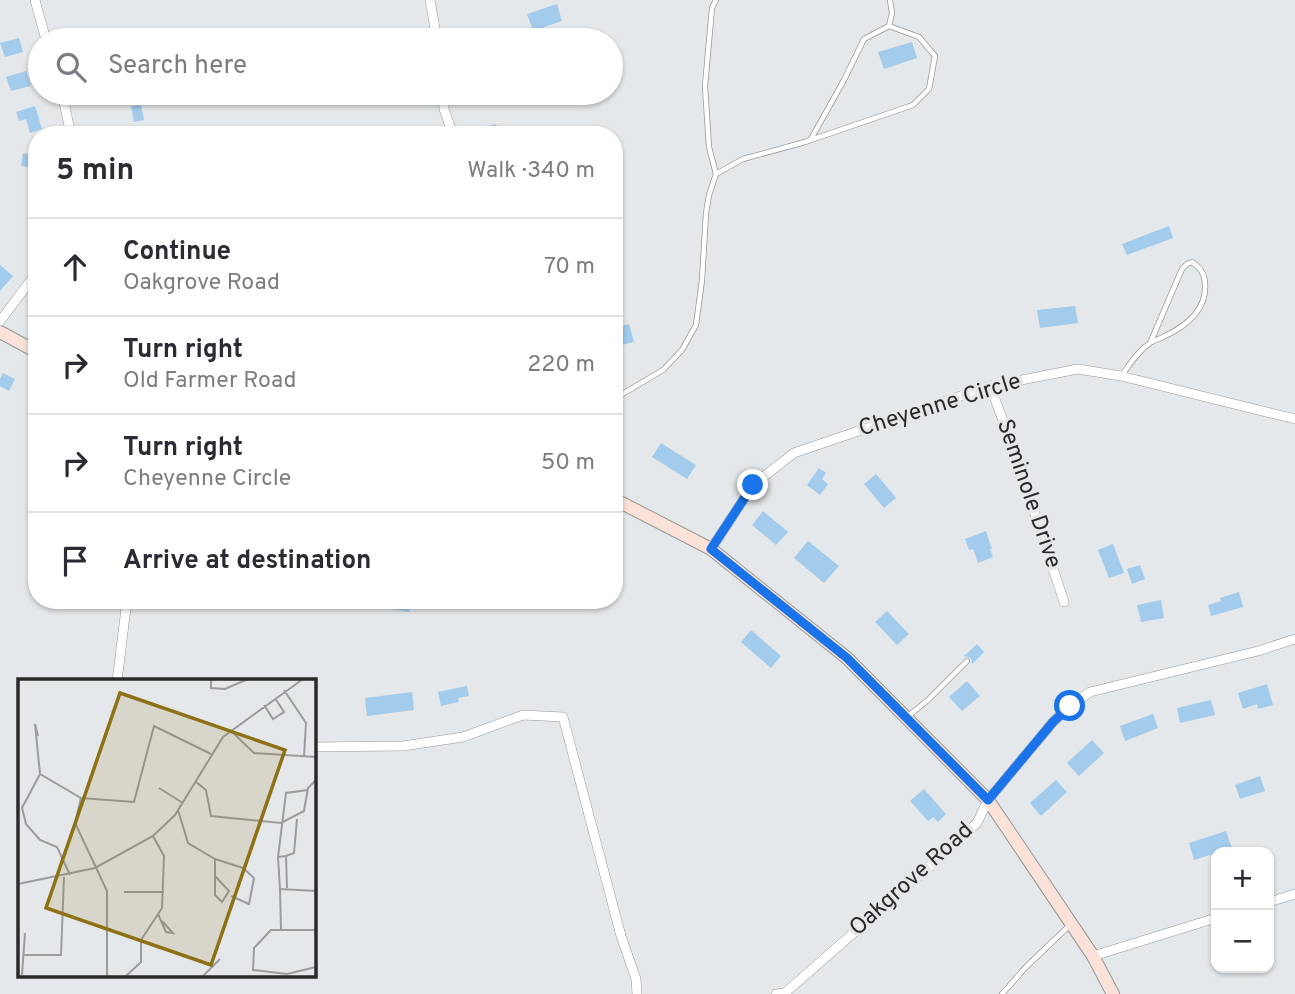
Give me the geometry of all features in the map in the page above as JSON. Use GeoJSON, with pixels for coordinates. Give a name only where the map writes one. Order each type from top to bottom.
{"type":"FeatureCollection","features":[{"type":"Feature","properties":{"kind":"street"},"geometry":{"type":"LineString","coordinates":[[35,0],[43,28]]}},
{"type":"Feature","properties":{"kind":"street"},"geometry":{"type":"LineString","coordinates":[[430,0],[435,28]]}},
{"type":"Feature","properties":{"kind":"street"},"geometry":{"type":"LineString","coordinates":[[65,105],[69,126]]}},
{"type":"Feature","properties":{"kind":"street"},"geometry":{"type":"LineString","coordinates":[[444,105],[450,126]]}},
{"type":"Feature","properties":{"kind":"street"},"geometry":{"type":"LineString","coordinates":[[0,321],[28,284]]}},
{"type":"Feature","properties":{"kind":"street"},"geometry":{"type":"LineString","coordinates":[[0,332],[28,347]]}},
{"type":"Feature","properties":{"kind":"street","name":"Cheyenne Circle"},"geometry":{"type":"LineString","coordinates":[[711,549],[753,485],[794,453],[990,386],[1078,369],[1121,376],[1295,419]]}},
{"type":"Feature","properties":{"kind":"street","name":"Seminole Drive"},"geometry":{"type":"LineString","coordinates":[[990,386],[1065,603]]}},
{"type":"Feature","properties":{"kind":"street"},"geometry":{"type":"LineString","coordinates":[[623,504],[711,549],[847,658],[907,718],[988,800],[1093,956],[1113,994]]}},
{"type":"Feature","properties":{"kind":"street"},"geometry":{"type":"LineString","coordinates":[[117,679],[126,609]]}},
{"type":"Feature","properties":{"kind":"street","name":"Oakgrove Road"},"geometry":{"type":"LineString","coordinates":[[776,994],[785,993],[976,824],[988,800],[1053,722],[1090,692],[1258,651],[1295,639]]}},
{"type":"Feature","properties":{"kind":"street"},"geometry":{"type":"LineString","coordinates":[[315,747],[403,746],[463,737],[523,715],[563,717],[621,936],[636,979],[637,994]]}},
{"type":"Feature","properties":{"kind":"street"},"geometry":{"type":"LineString","coordinates":[[1274,900],[1295,894]]}},
{"type":"Feature","properties":{"kind":"street"},"geometry":{"type":"LineString","coordinates":[[1093,956],[1211,920]]}},
{"type":"Feature","properties":{"kind":"lane"},"geometry":{"type":"LineString","coordinates":[[623,394],[663,370],[682,350],[696,326],[706,213],[716,174],[709,147],[705,86],[712,8],[716,0]]}},
{"type":"Feature","properties":{"kind":"lane"},"geometry":{"type":"LineString","coordinates":[[889,26],[892,13],[890,0]]}},
{"type":"Feature","properties":{"kind":"lane"},"geometry":{"type":"LineString","coordinates":[[716,174],[743,159],[811,139],[913,105],[929,89],[935,56],[919,37],[889,26],[864,39],[811,139]]}},
{"type":"Feature","properties":{"kind":"lane"},"geometry":{"type":"LineString","coordinates":[[1121,376],[1139,352],[1152,341],[1165,336],[1192,318],[1203,304],[1205,278],[1198,266],[1192,262],[1182,269],[1152,341]]}},
{"type":"Feature","properties":{"kind":"lane"},"geometry":{"type":"LineString","coordinates":[[907,718],[967,662]]}},
{"type":"Feature","properties":{"kind":"lane"},"geometry":{"type":"LineString","coordinates":[[1002,994],[1071,923]]}},
{"type":"Feature","properties":{"kind":"building"},"geometry":{"type":"Polygon","coordinates":[[[557,4],[562,21],[542,28],[532,28],[527,14],[557,4]]]}},
{"type":"Feature","properties":{"kind":"building"},"geometry":{"type":"Polygon","coordinates":[[[19,38],[23,52],[5,57],[0,43],[19,38]]]}},
{"type":"Feature","properties":{"kind":"building"},"geometry":{"type":"Polygon","coordinates":[[[912,42],[917,58],[884,69],[878,52],[912,42]]]}},
{"type":"Feature","properties":{"kind":"building"},"geometry":{"type":"Polygon","coordinates":[[[26,71],[28,87],[11,91],[6,77],[26,71]]]}},
{"type":"Feature","properties":{"kind":"building"},"geometry":{"type":"Polygon","coordinates":[[[141,105],[144,120],[134,122],[131,106],[141,105]]]}},
{"type":"Feature","properties":{"kind":"building"},"geometry":{"type":"Polygon","coordinates":[[[35,106],[41,126],[28,126],[26,119],[19,121],[16,112],[35,106]]]}},
{"type":"Feature","properties":{"kind":"building"},"geometry":{"type":"Polygon","coordinates":[[[23,153],[28,154],[28,167],[21,166],[23,153]]]}},
{"type":"Feature","properties":{"kind":"building"},"geometry":{"type":"Polygon","coordinates":[[[1169,226],[1173,238],[1127,255],[1122,244],[1169,226]]]}},
{"type":"Feature","properties":{"kind":"building"},"geometry":{"type":"Polygon","coordinates":[[[0,265],[13,276],[0,291],[0,265]]]}},
{"type":"Feature","properties":{"kind":"building"},"geometry":{"type":"Polygon","coordinates":[[[1075,306],[1078,323],[1040,328],[1037,310],[1075,306]]]}},
{"type":"Feature","properties":{"kind":"building"},"geometry":{"type":"Polygon","coordinates":[[[629,324],[634,342],[623,345],[623,326],[629,324]]]}},
{"type":"Feature","properties":{"kind":"building"},"geometry":{"type":"Polygon","coordinates":[[[3,373],[15,379],[9,391],[0,386],[3,373]]]}},
{"type":"Feature","properties":{"kind":"building"},"geometry":{"type":"Polygon","coordinates":[[[661,443],[696,465],[687,479],[652,457],[661,443]]]}},
{"type":"Feature","properties":{"kind":"building"},"geometry":{"type":"Polygon","coordinates":[[[819,468],[826,473],[822,479],[828,484],[820,495],[807,485],[819,468]]]}},
{"type":"Feature","properties":{"kind":"building"},"geometry":{"type":"Polygon","coordinates":[[[876,474],[896,498],[884,508],[864,484],[876,474]]]}},
{"type":"Feature","properties":{"kind":"building"},"geometry":{"type":"Polygon","coordinates":[[[763,511],[788,532],[776,545],[752,525],[763,511]]]}},
{"type":"Feature","properties":{"kind":"building"},"geometry":{"type":"Polygon","coordinates":[[[986,531],[993,557],[978,563],[973,549],[969,550],[965,539],[986,531]]]}},
{"type":"Feature","properties":{"kind":"building"},"geometry":{"type":"Polygon","coordinates":[[[808,541],[839,566],[824,583],[794,558],[808,541]]]}},
{"type":"Feature","properties":{"kind":"building"},"geometry":{"type":"Polygon","coordinates":[[[1113,544],[1124,573],[1109,578],[1098,550],[1113,544]]]}},
{"type":"Feature","properties":{"kind":"building"},"geometry":{"type":"Polygon","coordinates":[[[1140,565],[1145,579],[1132,584],[1127,569],[1140,565]]]}},
{"type":"Feature","properties":{"kind":"building"},"geometry":{"type":"Polygon","coordinates":[[[1239,592],[1243,607],[1211,616],[1208,605],[1239,592]]]}},
{"type":"Feature","properties":{"kind":"building"},"geometry":{"type":"Polygon","coordinates":[[[1161,600],[1164,618],[1141,622],[1137,605],[1161,600]]]}},
{"type":"Feature","properties":{"kind":"building"},"geometry":{"type":"Polygon","coordinates":[[[887,611],[909,634],[897,645],[875,622],[887,611]]]}},
{"type":"Feature","properties":{"kind":"building"},"geometry":{"type":"Polygon","coordinates":[[[751,630],[781,656],[771,668],[741,642],[751,630]]]}},
{"type":"Feature","properties":{"kind":"building"},"geometry":{"type":"Polygon","coordinates":[[[977,644],[984,652],[972,664],[971,658],[964,656],[977,644]]]}},
{"type":"Feature","properties":{"kind":"building"},"geometry":{"type":"Polygon","coordinates":[[[967,681],[980,696],[962,711],[949,697],[967,681]]]}},
{"type":"Feature","properties":{"kind":"building"},"geometry":{"type":"Polygon","coordinates":[[[1267,684],[1273,705],[1258,709],[1257,704],[1243,709],[1238,693],[1267,684]]]}},
{"type":"Feature","properties":{"kind":"building"},"geometry":{"type":"Polygon","coordinates":[[[467,686],[469,696],[458,698],[459,702],[441,706],[438,692],[467,686]]]}},
{"type":"Feature","properties":{"kind":"building"},"geometry":{"type":"Polygon","coordinates":[[[412,692],[414,710],[367,716],[365,698],[412,692]]]}},
{"type":"Feature","properties":{"kind":"building"},"geometry":{"type":"Polygon","coordinates":[[[1211,700],[1215,715],[1180,723],[1177,708],[1211,700]]]}},
{"type":"Feature","properties":{"kind":"building"},"geometry":{"type":"Polygon","coordinates":[[[1153,714],[1158,728],[1125,741],[1120,726],[1153,714]]]}},
{"type":"Feature","properties":{"kind":"building"},"geometry":{"type":"Polygon","coordinates":[[[1092,740],[1104,753],[1079,776],[1067,763],[1092,740]]]}},
{"type":"Feature","properties":{"kind":"building"},"geometry":{"type":"Polygon","coordinates":[[[1260,776],[1265,791],[1240,799],[1235,785],[1260,776]]]}},
{"type":"Feature","properties":{"kind":"building"},"geometry":{"type":"Polygon","coordinates":[[[1056,780],[1067,792],[1041,816],[1030,803],[1056,780]]]}},
{"type":"Feature","properties":{"kind":"building"},"geometry":{"type":"Polygon","coordinates":[[[924,789],[946,814],[938,822],[933,817],[928,821],[910,801],[924,789]]]}},
{"type":"Feature","properties":{"kind":"building"},"geometry":{"type":"Polygon","coordinates":[[[1226,831],[1232,847],[1211,847],[1211,855],[1194,860],[1189,843],[1226,831]]]}},
{"type":"Feature","properties":{"kind":"route"},"geometry":{"type":"LineString","coordinates":[[753,485],[711,549],[847,658],[988,800],[1053,722],[1070,706]]}}]}
